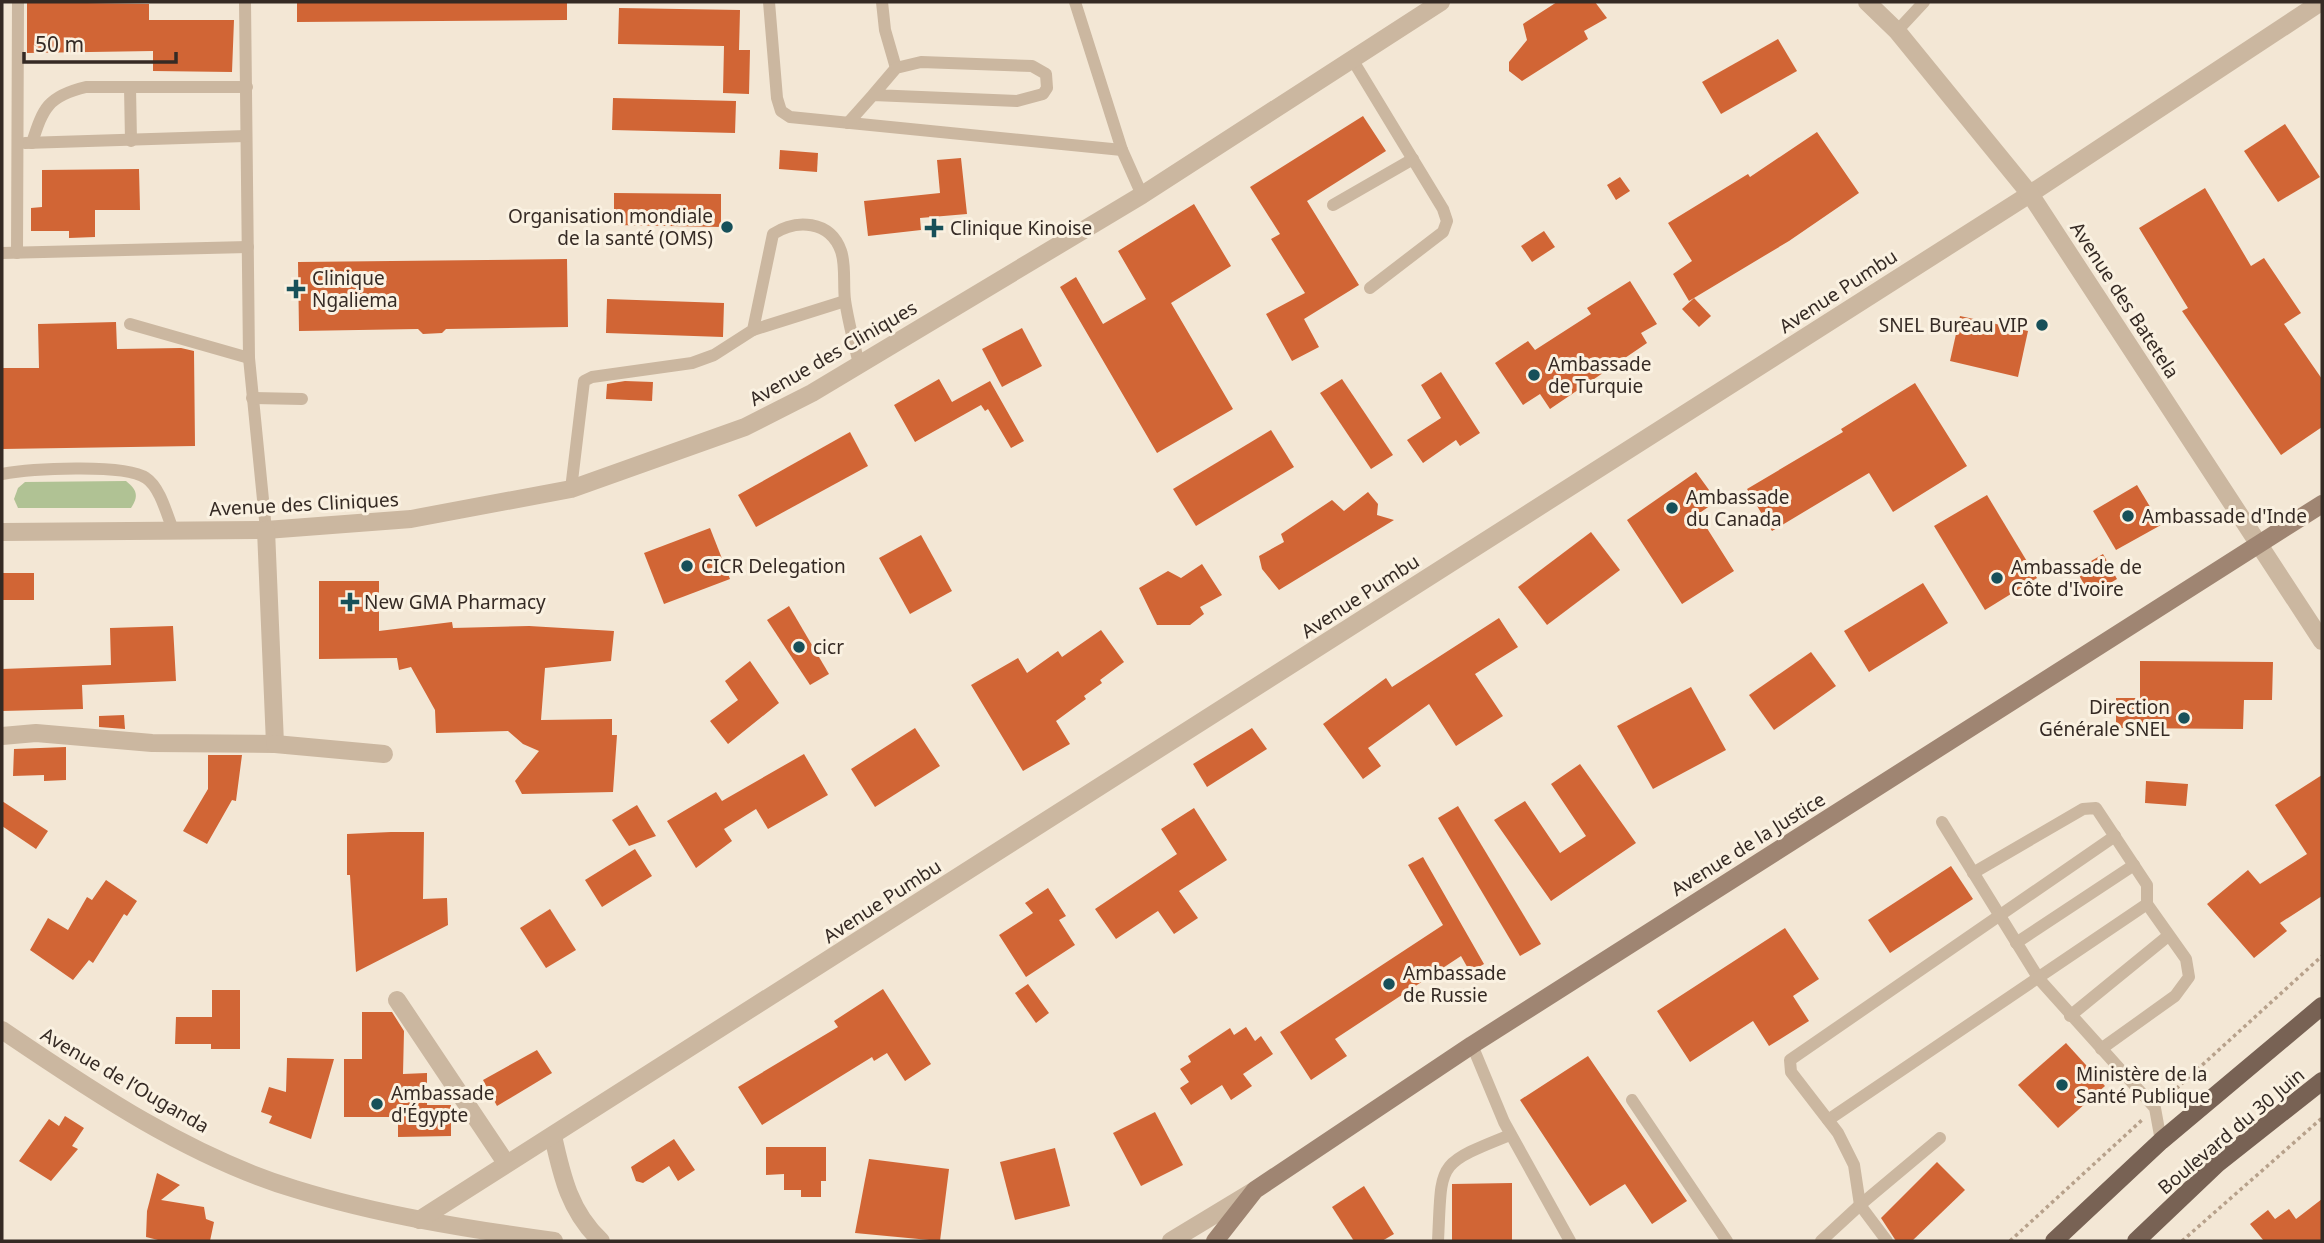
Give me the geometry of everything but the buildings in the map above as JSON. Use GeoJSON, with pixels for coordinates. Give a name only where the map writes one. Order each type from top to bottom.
{"type":"FeatureCollection","features":[{"type":"Feature","properties":{"kind":"main road","name":"Avenue de la Justice"},"geometry":{"type":"LineString","coordinates":[[1215,1241],[1255,1190],[1472,1045],[2322,504]]}},
{"type":"Feature","properties":{"kind":"main road","name":"Boulevard du 30 Juin"},"geometry":{"type":"LineString","coordinates":[[2054,1241],[2161,1141],[2322,1006]]}},
{"type":"Feature","properties":{"kind":"main road","name":"Boulevard du 30 Juin"},"geometry":{"type":"LineString","coordinates":[[2136,1241],[2217,1164],[2322,1081]]}},
{"type":"Feature","properties":{"kind":"street","name":"Avenue des Cliniques"},"geometry":{"type":"LineString","coordinates":[[2,532],[266,530],[411,519],[571,489],[745,427],[859,364],[1142,195],[1441,2]]}},
{"type":"Feature","properties":{"kind":"street","name":"Avenue des Batetela"},"geometry":{"type":"LineString","coordinates":[[1867,2],[1898,31],[2030,194],[2322,641]]}},
{"type":"Feature","properties":{"kind":"street","name":"Avenue Pumbu"},"geometry":{"type":"LineString","coordinates":[[419,1220],[2030,194],[2321,2]]}},
{"type":"Feature","properties":{"kind":"street"},"geometry":{"type":"LineString","coordinates":[[266,530],[275,744]]}},
{"type":"Feature","properties":{"kind":"street"},"geometry":{"type":"LineString","coordinates":[[2,736],[36,733],[152,743],[275,744],[384,754]]}},
{"type":"Feature","properties":{"kind":"street"},"geometry":{"type":"LineString","coordinates":[[397,1000],[506,1163]]}},
{"type":"Feature","properties":{"kind":"street","name":"Avenue de l’Ouganda"},"geometry":{"type":"LineString","coordinates":[[2,1030],[149,1124],[220,1159],[293,1188],[419,1220],[547,1241]]}},
{"type":"Feature","properties":{"kind":"street"},"geometry":{"type":"LineString","coordinates":[[553,1136],[571,1203],[584,1226],[601,1241]]}},
{"type":"Feature","properties":{"kind":"street"},"geometry":{"type":"LineString","coordinates":[[1171,1241],[1255,1190]]}},
{"type":"Feature","properties":{"kind":"lane"},"geometry":{"type":"LineString","coordinates":[[17,253],[18,2]]}},
{"type":"Feature","properties":{"kind":"lane"},"geometry":{"type":"LineString","coordinates":[[245,2],[249,358],[266,530]]}},
{"type":"Feature","properties":{"kind":"lane"},"geometry":{"type":"LineString","coordinates":[[769,2],[780,111],[790,117],[1122,150]]}},
{"type":"Feature","properties":{"kind":"lane"},"geometry":{"type":"LineString","coordinates":[[882,2],[885,30],[896,68]]}},
{"type":"Feature","properties":{"kind":"lane"},"geometry":{"type":"LineString","coordinates":[[1075,2],[1122,150],[1142,195]]}},
{"type":"Feature","properties":{"kind":"lane"},"geometry":{"type":"LineString","coordinates":[[1898,31],[1924,2]]}},
{"type":"Feature","properties":{"kind":"lane"},"geometry":{"type":"LineString","coordinates":[[1352,59],[1443,209],[1447,222],[1443,232],[1370,288]]}},
{"type":"Feature","properties":{"kind":"lane"},"geometry":{"type":"LineString","coordinates":[[848,123],[896,68],[921,62],[1031,66],[1046,74],[1048,82],[1043,94],[1017,101],[873,95]]}},
{"type":"Feature","properties":{"kind":"lane"},"geometry":{"type":"LineString","coordinates":[[33,143],[41,115],[56,97],[86,87],[247,87]]}},
{"type":"Feature","properties":{"kind":"lane"},"geometry":{"type":"LineString","coordinates":[[130,87],[131,141]]}},
{"type":"Feature","properties":{"kind":"lane"},"geometry":{"type":"LineString","coordinates":[[17,143],[246,136]]}},
{"type":"Feature","properties":{"kind":"lane"},"geometry":{"type":"LineString","coordinates":[[1333,205],[1413,159]]}},
{"type":"Feature","properties":{"kind":"lane"},"geometry":{"type":"LineString","coordinates":[[754,330],[773,234],[789,223],[810,224],[828,232],[841,250],[845,301],[859,364]]}},
{"type":"Feature","properties":{"kind":"lane"},"geometry":{"type":"LineString","coordinates":[[2,253],[247,247]]}},
{"type":"Feature","properties":{"kind":"lane"},"geometry":{"type":"LineString","coordinates":[[571,489],[584,381],[592,377],[691,363],[714,355],[754,330],[845,301]]}},
{"type":"Feature","properties":{"kind":"lane"},"geometry":{"type":"LineString","coordinates":[[130,324],[249,358]]}},
{"type":"Feature","properties":{"kind":"lane"},"geometry":{"type":"LineString","coordinates":[[252,398],[302,399]]}},
{"type":"Feature","properties":{"kind":"lane"},"geometry":{"type":"LineString","coordinates":[[2,474],[29,469],[127,471],[147,478],[157,492],[173,530]]}},
{"type":"Feature","properties":{"kind":"lane"},"geometry":{"type":"LineString","coordinates":[[1973,873],[2083,809],[2096,807],[2147,885],[2147,904],[2186,959],[2189,977],[2175,996],[2101,1049]]}},
{"type":"Feature","properties":{"kind":"lane"},"geometry":{"type":"LineString","coordinates":[[1942,822],[2039,979],[2155,1108],[2161,1141]]}},
{"type":"Feature","properties":{"kind":"lane"},"geometry":{"type":"LineString","coordinates":[[1887,1241],[1860,1205],[1854,1165],[1828,1120],[1791,1072],[1790,1059],[2115,836]]}},
{"type":"Feature","properties":{"kind":"lane"},"geometry":{"type":"LineString","coordinates":[[2016,943],[2134,865]]}},
{"type":"Feature","properties":{"kind":"lane"},"geometry":{"type":"LineString","coordinates":[[1828,1120],[2147,904]]}},
{"type":"Feature","properties":{"kind":"lane"},"geometry":{"type":"LineString","coordinates":[[2070,1016],[2168,936]]}},
{"type":"Feature","properties":{"kind":"lane"},"geometry":{"type":"LineString","coordinates":[[1472,1045],[1510,1135],[1570,1241]]}},
{"type":"Feature","properties":{"kind":"lane"},"geometry":{"type":"LineString","coordinates":[[1632,1100],[1727,1241]]}},
{"type":"Feature","properties":{"kind":"lane"},"geometry":{"type":"LineString","coordinates":[[1438,1241],[1441,1180],[1445,1170],[1455,1159],[1510,1135]]}},
{"type":"Feature","properties":{"kind":"lane"},"geometry":{"type":"LineString","coordinates":[[1821,1241],[1941,1138]]}},
{"type":"Feature","properties":{"kind":"path"},"geometry":{"type":"LineString","coordinates":[[2182,1241],[2322,1118]]}},
{"type":"Feature","properties":{"kind":"green space"},"geometry":{"type":"Polygon","coordinates":[[[126,481],[136,493],[131,508],[18,508],[14,499],[18,488],[25,482],[126,481]]]}},
{"type":"Feature","properties":{"kind":"place","name":"Organisation mondiale de la santé (OMS)"},"geometry":{"type":"Point","coordinates":[727,227]}},
{"type":"Feature","properties":{"kind":"place","name":"Clinique Kinoise"},"geometry":{"type":"Point","coordinates":[934,228]}},
{"type":"Feature","properties":{"kind":"place","name":"Clinique Ngaliema"},"geometry":{"type":"Point","coordinates":[296,289]}},
{"type":"Feature","properties":{"kind":"place","name":"SNEL Bureau VIP"},"geometry":{"type":"Point","coordinates":[2042,325]}},
{"type":"Feature","properties":{"kind":"place","name":"Ambassade de Turquie"},"geometry":{"type":"Point","coordinates":[1534,375]}},
{"type":"Feature","properties":{"kind":"place","name":"Ambassade du Canada"},"geometry":{"type":"Point","coordinates":[1672,508]}},
{"type":"Feature","properties":{"kind":"place","name":"Ambassade d'Inde"},"geometry":{"type":"Point","coordinates":[2128,516]}},
{"type":"Feature","properties":{"kind":"place","name":"CICR Delegation"},"geometry":{"type":"Point","coordinates":[687,566]}},
{"type":"Feature","properties":{"kind":"place","name":"Ambassade de Côte d'Ivoire"},"geometry":{"type":"Point","coordinates":[1997,578]}},
{"type":"Feature","properties":{"kind":"place","name":"New GMA Pharmacy"},"geometry":{"type":"Point","coordinates":[350,602]}},
{"type":"Feature","properties":{"kind":"place","name":"cicr"},"geometry":{"type":"Point","coordinates":[799,647]}},
{"type":"Feature","properties":{"kind":"place","name":"Direction Générale SNEL"},"geometry":{"type":"Point","coordinates":[2184,718]}},
{"type":"Feature","properties":{"kind":"place","name":"Ambassade de Russie"},"geometry":{"type":"Point","coordinates":[1389,984]}},
{"type":"Feature","properties":{"kind":"place","name":"Ministère de la Santé Publique"},"geometry":{"type":"Point","coordinates":[2062,1085]}},
{"type":"Feature","properties":{"kind":"place","name":"Ambassade d'Égypte"},"geometry":{"type":"Point","coordinates":[377,1104]}}]}
